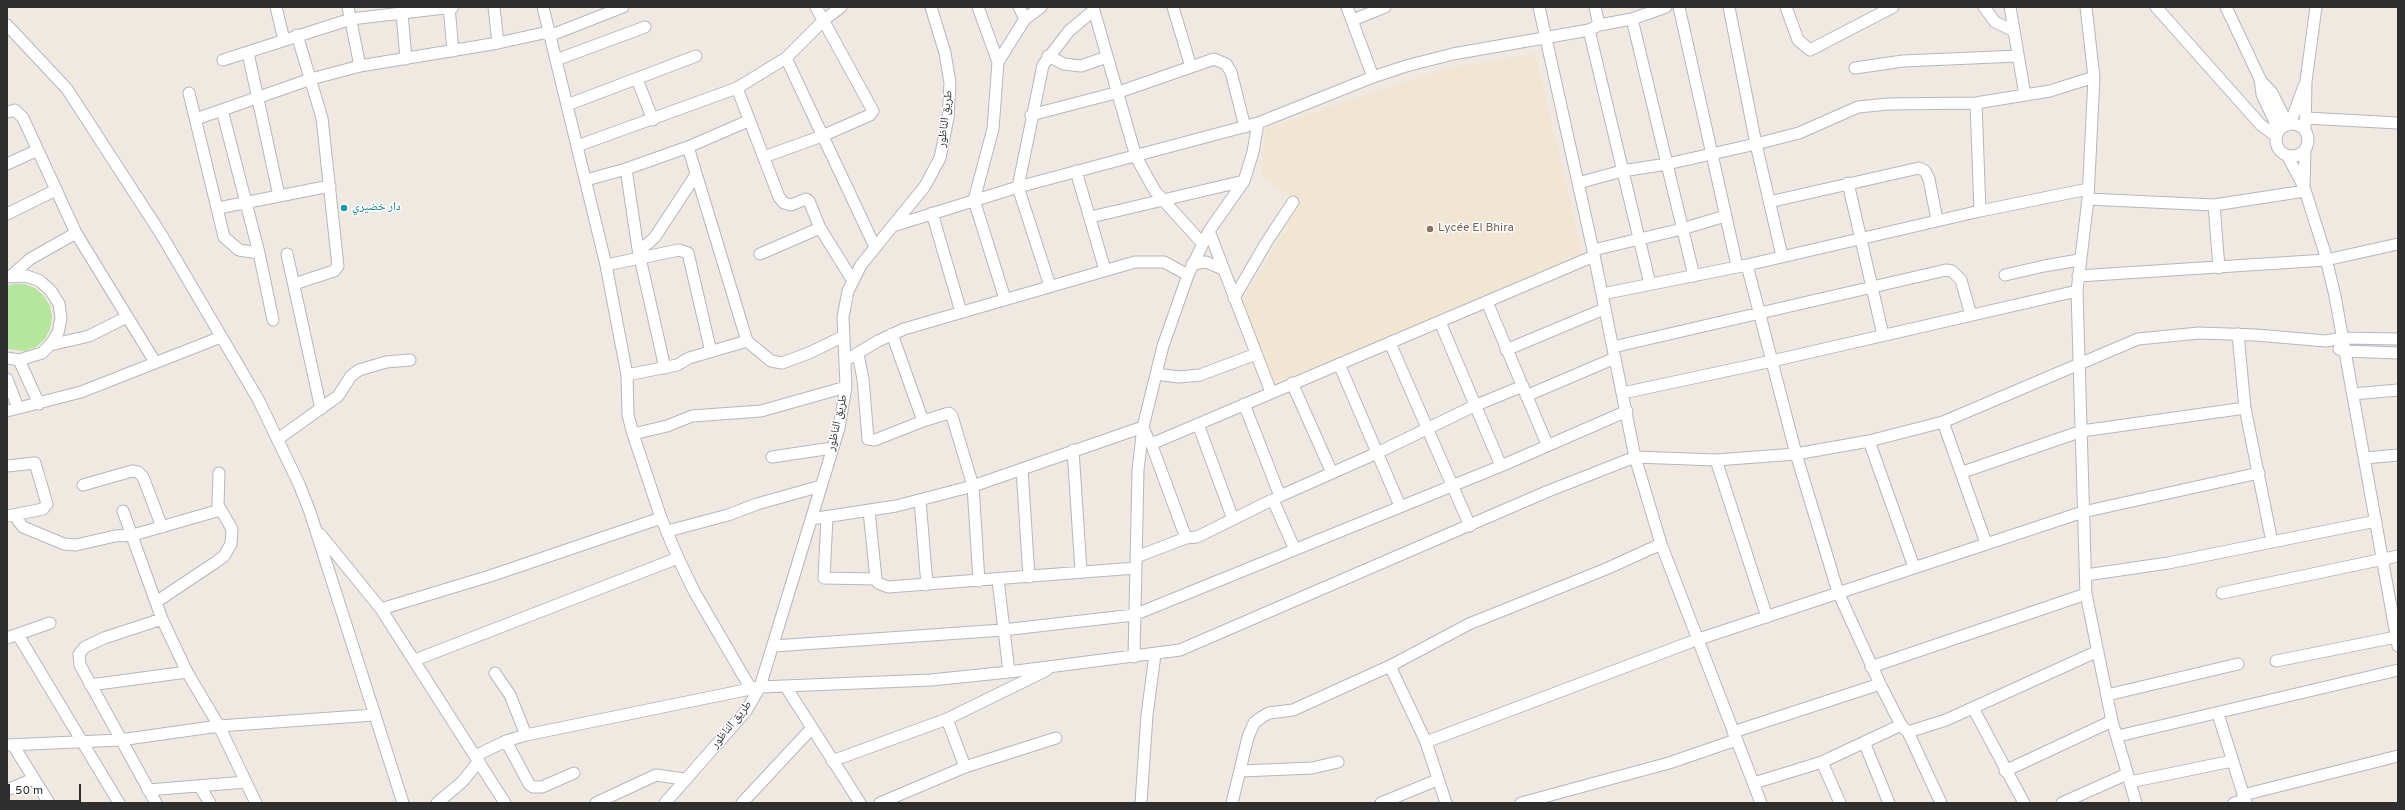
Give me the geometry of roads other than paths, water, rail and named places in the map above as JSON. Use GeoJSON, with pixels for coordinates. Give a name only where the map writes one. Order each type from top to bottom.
{"type":"FeatureCollection","features":[{"type":"Feature","properties":{"kind":"street"},"geometry":{"type":"LineString","coordinates":[[276,7],[284,40]]}},
{"type":"Feature","properties":{"kind":"street"},"geometry":{"type":"LineString","coordinates":[[348,7],[360,66]]}},
{"type":"Feature","properties":{"kind":"street"},"geometry":{"type":"LineString","coordinates":[[223,60],[351,18],[453,7]]}},
{"type":"Feature","properties":{"kind":"street"},"geometry":{"type":"LineString","coordinates":[[494,7],[498,43]]}},
{"type":"Feature","properties":{"kind":"street"},"geometry":{"type":"LineString","coordinates":[[543,7],[606,265],[627,375],[628,415],[633,434],[661,518],[668,531],[678,558],[695,593],[756,688]]}},
{"type":"Feature","properties":{"kind":"street"},"geometry":{"type":"LineString","coordinates":[[196,119],[311,79],[360,66],[549,34],[623,7]]}},
{"type":"Feature","properties":{"kind":"street"},"geometry":{"type":"LineString","coordinates":[[764,157],[822,136],[870,115],[873,109],[816,7]]}},
{"type":"Feature","properties":{"kind":"street"},"geometry":{"type":"LineString","coordinates":[[577,146],[653,120],[737,88],[786,58],[824,20],[841,7]]}},
{"type":"Feature","properties":{"kind":"street","name":"طريق الناظور"},"geometry":{"type":"LineString","coordinates":[[665,803],[746,711],[774,646],[839,428],[846,387],[844,336],[845,302],[853,280],[875,247],[896,225],[934,173],[946,132],[950,83],[945,53],[931,7]]}},
{"type":"Feature","properties":{"kind":"street"},"geometry":{"type":"LineString","coordinates":[[978,7],[998,62],[993,129],[974,200],[1005,299]]}},
{"type":"Feature","properties":{"kind":"street"},"geometry":{"type":"LineString","coordinates":[[1019,7],[1025,19]]}},
{"type":"Feature","properties":{"kind":"street"},"geometry":{"type":"LineString","coordinates":[[998,62],[1025,19],[1040,7]]}},
{"type":"Feature","properties":{"kind":"street"},"geometry":{"type":"LineString","coordinates":[[1173,7],[1191,66]]}},
{"type":"Feature","properties":{"kind":"street"},"geometry":{"type":"LineString","coordinates":[[1347,7],[1373,77]]}},
{"type":"Feature","properties":{"kind":"street"},"geometry":{"type":"LineString","coordinates":[[1352,20],[1385,7]]}},
{"type":"Feature","properties":{"kind":"street"},"geometry":{"type":"LineString","coordinates":[[1539,7],[1547,36],[1594,253],[1604,309],[1627,410],[1635,456],[1661,544],[1696,640],[1761,803]]}},
{"type":"Feature","properties":{"kind":"street"},"geometry":{"type":"LineString","coordinates":[[1595,7],[1594,27],[1622,171],[1650,284]]}},
{"type":"Feature","properties":{"kind":"street"},"geometry":{"type":"LineString","coordinates":[[1679,7],[1725,216],[1759,314],[1796,454],[1838,592],[1871,667],[1905,729],[1937,802]]}},
{"type":"Feature","properties":{"kind":"street"},"geometry":{"type":"LineString","coordinates":[[1729,7],[1756,144],[1782,256]]}},
{"type":"Feature","properties":{"kind":"street"},"geometry":{"type":"LineString","coordinates":[[1786,7],[1798,40],[1810,50],[1893,7]]}},
{"type":"Feature","properties":{"kind":"street"},"geometry":{"type":"LineString","coordinates":[[1984,7],[1995,22],[2014,31]]}},
{"type":"Feature","properties":{"kind":"street"},"geometry":{"type":"LineString","coordinates":[[2010,7],[2025,95]]}},
{"type":"Feature","properties":{"kind":"street"},"geometry":{"type":"LineString","coordinates":[[2086,7],[2094,77],[2088,194],[2079,260],[2077,292],[2086,594],[2112,721],[2118,736],[2136,803]]}},
{"type":"Feature","properties":{"kind":"street"},"geometry":{"type":"LineString","coordinates":[[2156,7],[2261,125],[2283,129],[2299,126],[2305,130]]}},
{"type":"Feature","properties":{"kind":"street"},"geometry":{"type":"LineString","coordinates":[[2226,7],[2260,80],[2262,94],[2283,129]]}},
{"type":"Feature","properties":{"kind":"street"},"geometry":{"type":"LineString","coordinates":[[2305,189],[2304,150],[2308,140],[2305,130],[2306,81],[2316,7]]}},
{"type":"Feature","properties":{"kind":"street"},"geometry":{"type":"LineString","coordinates":[[450,8],[453,51]]}},
{"type":"Feature","properties":{"kind":"street"},"geometry":{"type":"LineString","coordinates":[[1050,286],[1018,187],[1031,115],[1043,65],[1048,56],[1069,30],[1094,8],[1107,57],[1119,92],[1136,157],[1147,179],[1202,244]]}},
{"type":"Feature","properties":{"kind":"street"},"geometry":{"type":"LineString","coordinates":[[896,225],[1018,187],[1245,127],[1373,77],[1453,54],[1632,19],[1661,8]]}},
{"type":"Feature","properties":{"kind":"street"},"geometry":{"type":"LineString","coordinates":[[402,13],[406,59]]}},
{"type":"Feature","properties":{"kind":"street"},"geometry":{"type":"LineString","coordinates":[[1632,19],[1694,276]]}},
{"type":"Feature","properties":{"kind":"street"},"geometry":{"type":"LineString","coordinates":[[7,25],[67,89],[161,234],[258,399],[300,484],[330,570],[374,715],[403,803]]}},
{"type":"Feature","properties":{"kind":"street"},"geometry":{"type":"LineString","coordinates":[[556,60],[645,27]]}},
{"type":"Feature","properties":{"kind":"street"},"geometry":{"type":"LineString","coordinates":[[294,284],[334,271],[338,266],[322,118],[297,35]]}},
{"type":"Feature","properties":{"kind":"street"},"geometry":{"type":"LineString","coordinates":[[248,53],[279,196]]}},
{"type":"Feature","properties":{"kind":"street"},"geometry":{"type":"LineString","coordinates":[[567,105],[696,56]]}},
{"type":"Feature","properties":{"kind":"street"},"geometry":{"type":"LineString","coordinates":[[1048,56],[1064,64],[1081,66],[1107,57]]}},
{"type":"Feature","properties":{"kind":"street"},"geometry":{"type":"LineString","coordinates":[[1855,68],[1903,61],[2018,56]]}},
{"type":"Feature","properties":{"kind":"street"},"geometry":{"type":"LineString","coordinates":[[786,58],[875,247]]}},
{"type":"Feature","properties":{"kind":"street"},"geometry":{"type":"LineString","coordinates":[[1031,115],[1119,92],[1214,59],[1226,64],[1235,85],[1245,127]]}},
{"type":"Feature","properties":{"kind":"street"},"geometry":{"type":"LineString","coordinates":[[1578,183],[1622,171],[1667,164],[1799,133],[1858,107],[1888,104],[1976,103],[2050,90],[2094,77]]}},
{"type":"Feature","properties":{"kind":"street"},"geometry":{"type":"LineString","coordinates":[[637,79],[653,120]]}},
{"type":"Feature","properties":{"kind":"street"},"geometry":{"type":"LineString","coordinates":[[2276,661],[2397,642],[2365,458],[2344,351],[2343,338],[2326,260],[2305,189],[2287,155],[2278,146],[2283,129],[2306,81]]}},
{"type":"Feature","properties":{"kind":"street"},"geometry":{"type":"LineString","coordinates":[[737,88],[748,121],[764,157],[774,188],[781,200],[791,205],[806,199],[809,201],[820,228],[853,280]]}},
{"type":"Feature","properties":{"kind":"street"},"geometry":{"type":"LineString","coordinates":[[189,93],[224,237],[239,250],[259,253]]}},
{"type":"Feature","properties":{"kind":"street"},"geometry":{"type":"LineString","coordinates":[[1976,103],[1980,211]]}},
{"type":"Feature","properties":{"kind":"street"},"geometry":{"type":"LineString","coordinates":[[7,112],[15,110],[26,124],[76,233],[155,362]]}},
{"type":"Feature","properties":{"kind":"street"},"geometry":{"type":"LineString","coordinates":[[222,110],[259,253],[273,320]]}},
{"type":"Feature","properties":{"kind":"street"},"geometry":{"type":"LineString","coordinates":[[2306,118],[2398,123]]}},
{"type":"Feature","properties":{"kind":"street"},"geometry":{"type":"LineString","coordinates":[[586,180],[626,169],[688,147],[748,121]]}},
{"type":"Feature","properties":{"kind":"street"},"geometry":{"type":"LineString","coordinates":[[1134,657],[1138,470],[1143,427],[1163,346],[1190,269],[1209,232],[1244,181],[1253,152],[1258,123]]}},
{"type":"Feature","properties":{"kind":"street"},"geometry":{"type":"LineString","coordinates":[[688,147],[747,341],[771,361],[782,363],[809,353],[844,336]]}},
{"type":"Feature","properties":{"kind":"street"},"geometry":{"type":"LineString","coordinates":[[7,164],[38,150]]}},
{"type":"Feature","properties":{"kind":"street"},"geometry":{"type":"LineString","coordinates":[[2287,155],[2298,155],[2304,150]]}},
{"type":"Feature","properties":{"kind":"street"},"geometry":{"type":"LineString","coordinates":[[1769,202],[1908,169],[1922,168],[1929,179],[1937,220]]}},
{"type":"Feature","properties":{"kind":"street"},"geometry":{"type":"LineString","coordinates":[[626,169],[639,252],[665,368]]}},
{"type":"Feature","properties":{"kind":"street"},"geometry":{"type":"LineString","coordinates":[[1076,171],[1091,217],[1105,270]]}},
{"type":"Feature","properties":{"kind":"street"},"geometry":{"type":"LineString","coordinates":[[639,252],[655,237],[696,176]]}},
{"type":"Feature","properties":{"kind":"street"},"geometry":{"type":"LineString","coordinates":[[1091,217],[1244,181]]}},
{"type":"Feature","properties":{"kind":"street"},"geometry":{"type":"LineString","coordinates":[[1848,183],[1883,335]]}},
{"type":"Feature","properties":{"kind":"street"},"geometry":{"type":"LineString","coordinates":[[218,208],[330,186]]}},
{"type":"Feature","properties":{"kind":"street"},"geometry":{"type":"LineString","coordinates":[[1602,294],[1742,266],[1980,211],[2088,194],[2214,205],[2305,189]]}},
{"type":"Feature","properties":{"kind":"street"},"geometry":{"type":"LineString","coordinates":[[7,214],[56,190]]}},
{"type":"Feature","properties":{"kind":"street"},"geometry":{"type":"LineString","coordinates":[[1234,298],[1266,243],[1293,202]]}},
{"type":"Feature","properties":{"kind":"street"},"geometry":{"type":"LineString","coordinates":[[2214,205],[2219,268]]}},
{"type":"Feature","properties":{"kind":"street"},"geometry":{"type":"LineString","coordinates":[[932,213],[961,312]]}},
{"type":"Feature","properties":{"kind":"street"},"geometry":{"type":"LineString","coordinates":[[1151,443],[1487,302],[1594,253],[1725,216]]}},
{"type":"Feature","properties":{"kind":"street"},"geometry":{"type":"LineString","coordinates":[[760,254],[820,228]]}},
{"type":"Feature","properties":{"kind":"street"},"geometry":{"type":"LineString","coordinates":[[1209,232],[1271,392]]}},
{"type":"Feature","properties":{"kind":"street"},"geometry":{"type":"LineString","coordinates":[[10,276],[30,259],[76,233]]}},
{"type":"Feature","properties":{"kind":"street"},"geometry":{"type":"LineString","coordinates":[[2078,276],[2326,260],[2398,244]]}},
{"type":"Feature","properties":{"kind":"street"},"geometry":{"type":"LineString","coordinates":[[606,265],[639,252],[682,250],[689,254],[710,352]]}},
{"type":"Feature","properties":{"kind":"street"},"geometry":{"type":"LineString","coordinates":[[287,254],[321,409]]}},
{"type":"Feature","properties":{"kind":"street"},"geometry":{"type":"LineString","coordinates":[[846,360],[892,334],[1005,299],[1145,260],[1164,262],[1190,269],[1206,262],[1223,269]]}},
{"type":"Feature","properties":{"kind":"street"},"geometry":{"type":"LineString","coordinates":[[2005,275],[2079,260]]}},
{"type":"Feature","properties":{"kind":"street"},"geometry":{"type":"LineString","coordinates":[[869,512],[876,579],[878,583],[888,587],[927,586],[1029,577],[1136,563],[1186,538],[1197,537],[1276,498],[1377,453],[1474,406],[1524,391],[1614,353],[1871,286],[1946,270],[1952,270],[1961,280],[1971,315]]}},
{"type":"Feature","properties":{"kind":"street"},"geometry":{"type":"LineString","coordinates":[[10,276],[27,276],[40,281],[55,297],[61,318],[58,332],[50,345]]}},
{"type":"Feature","properties":{"kind":"street"},"geometry":{"type":"LineString","coordinates":[[1623,393],[2077,292]]}},
{"type":"Feature","properties":{"kind":"street"},"geometry":{"type":"LineString","coordinates":[[1487,302],[1547,444]]}},
{"type":"Feature","properties":{"kind":"street"},"geometry":{"type":"LineString","coordinates":[[1506,350],[1604,309]]}},
{"type":"Feature","properties":{"kind":"street"},"geometry":{"type":"LineString","coordinates":[[7,358],[19,360],[31,358],[50,345],[82,338],[127,317]]}},
{"type":"Feature","properties":{"kind":"street"},"geometry":{"type":"LineString","coordinates":[[1440,322],[1474,406],[1501,466]]}},
{"type":"Feature","properties":{"kind":"street"},"geometry":{"type":"LineString","coordinates":[[437,803],[462,782],[477,758],[506,741],[526,735],[756,688],[924,680],[1155,655],[1180,650],[1600,469],[1635,456],[1716,460],[1796,454],[1869,441],[1943,422],[2079,366],[2138,339],[2200,333],[2238,334],[2326,341],[2343,338],[2398,339]]}},
{"type":"Feature","properties":{"kind":"street"},"geometry":{"type":"LineString","coordinates":[[892,334],[923,421]]}},
{"type":"Feature","properties":{"kind":"street"},"geometry":{"type":"LineString","coordinates":[[2238,334],[2245,408],[2272,542]]}},
{"type":"Feature","properties":{"kind":"street"},"geometry":{"type":"LineString","coordinates":[[7,379],[12,410],[39,404],[88,389],[221,337]]}},
{"type":"Feature","properties":{"kind":"street"},"geometry":{"type":"LineString","coordinates":[[627,375],[665,368],[747,341]]}},
{"type":"Feature","properties":{"kind":"street"},"geometry":{"type":"LineString","coordinates":[[2326,341],[2344,351],[2398,353]]}},
{"type":"Feature","properties":{"kind":"street"},"geometry":{"type":"LineString","coordinates":[[1390,343],[1426,428],[1454,485],[1470,526]]}},
{"type":"Feature","properties":{"kind":"street"},"geometry":{"type":"LineString","coordinates":[[858,354],[864,379],[868,439],[875,440],[923,421],[949,413],[952,416],[973,486],[979,581]]}},
{"type":"Feature","properties":{"kind":"street"},"geometry":{"type":"LineString","coordinates":[[1156,374],[1179,377],[1200,375],[1256,354]]}},
{"type":"Feature","properties":{"kind":"street"},"geometry":{"type":"LineString","coordinates":[[19,360],[39,404]]}},
{"type":"Feature","properties":{"kind":"street"},"geometry":{"type":"LineString","coordinates":[[278,439],[339,395],[351,376],[359,370],[386,362],[410,360]]}},
{"type":"Feature","properties":{"kind":"street"},"geometry":{"type":"LineString","coordinates":[[1339,364],[1400,506]]}},
{"type":"Feature","properties":{"kind":"street"},"geometry":{"type":"LineString","coordinates":[[1292,383],[1332,473]]}},
{"type":"Feature","properties":{"kind":"street"},"geometry":{"type":"LineString","coordinates":[[633,434],[667,426],[692,416],[761,410],[846,387]]}},
{"type":"Feature","properties":{"kind":"street"},"geometry":{"type":"LineString","coordinates":[[2353,394],[2398,390]]}},
{"type":"Feature","properties":{"kind":"street"},"geometry":{"type":"LineString","coordinates":[[1244,404],[1295,550]]}},
{"type":"Feature","properties":{"kind":"street"},"geometry":{"type":"LineString","coordinates":[[1963,472],[2082,431],[2245,408]]}},
{"type":"Feature","properties":{"kind":"street"},"geometry":{"type":"LineString","coordinates":[[774,646],[1003,630],[1134,616],[1501,466],[1547,444],[1627,410]]}},
{"type":"Feature","properties":{"kind":"street"},"geometry":{"type":"LineString","coordinates":[[1943,422],[1963,472],[1986,543]]}},
{"type":"Feature","properties":{"kind":"street"},"geometry":{"type":"LineString","coordinates":[[1198,424],[1233,519]]}},
{"type":"Feature","properties":{"kind":"street"},"geometry":{"type":"LineString","coordinates":[[1143,427],[1151,443],[1186,538]]}},
{"type":"Feature","properties":{"kind":"street"},"geometry":{"type":"LineString","coordinates":[[811,519],[869,512],[973,486],[1022,470],[1073,450],[1143,427]]}},
{"type":"Feature","properties":{"kind":"street"},"geometry":{"type":"LineString","coordinates":[[1869,441],[1914,567]]}},
{"type":"Feature","properties":{"kind":"street"},"geometry":{"type":"LineString","coordinates":[[772,457],[832,448]]}},
{"type":"Feature","properties":{"kind":"street"},"geometry":{"type":"LineString","coordinates":[[1073,450],[1081,571]]}},
{"type":"Feature","properties":{"kind":"street"},"geometry":{"type":"LineString","coordinates":[[2365,458],[2398,455]]}},
{"type":"Feature","properties":{"kind":"street"},"geometry":{"type":"LineString","coordinates":[[1716,460],[1767,617]]}},
{"type":"Feature","properties":{"kind":"street"},"geometry":{"type":"LineString","coordinates":[[7,466],[35,463],[47,504],[43,509],[10,515]]}},
{"type":"Feature","properties":{"kind":"street"},"geometry":{"type":"LineString","coordinates":[[1022,470],[1029,577]]}},
{"type":"Feature","properties":{"kind":"street"},"geometry":{"type":"LineString","coordinates":[[83,485],[132,471],[138,472],[143,477],[162,527]]}},
{"type":"Feature","properties":{"kind":"street"},"geometry":{"type":"LineString","coordinates":[[156,602],[224,556],[231,544],[232,529],[218,505],[219,473]]}},
{"type":"Feature","properties":{"kind":"street"},"geometry":{"type":"LineString","coordinates":[[1426,742],[1696,640],[1986,543],[2083,512],[2259,473]]}},
{"type":"Feature","properties":{"kind":"street"},"geometry":{"type":"LineString","coordinates":[[668,531],[728,515],[757,504],[821,486]]}},
{"type":"Feature","properties":{"kind":"street"},"geometry":{"type":"LineString","coordinates":[[920,500],[927,586]]}},
{"type":"Feature","properties":{"kind":"street"},"geometry":{"type":"LineString","coordinates":[[10,515],[23,527],[70,545],[133,535],[220,510]]}},
{"type":"Feature","properties":{"kind":"street"},"geometry":{"type":"LineString","coordinates":[[123,511],[133,535],[162,619],[187,672],[219,726],[256,803]]}},
{"type":"Feature","properties":{"kind":"street"},"geometry":{"type":"LineString","coordinates":[[827,517],[824,578],[876,579]]}},
{"type":"Feature","properties":{"kind":"street"},"geometry":{"type":"LineString","coordinates":[[381,609],[490,576],[661,518]]}},
{"type":"Feature","properties":{"kind":"street"},"geometry":{"type":"LineString","coordinates":[[2086,575],[2168,563],[2376,521]]}},
{"type":"Feature","properties":{"kind":"street"},"geometry":{"type":"LineString","coordinates":[[315,528],[381,609],[505,803]]}},
{"type":"Feature","properties":{"kind":"street"},"geometry":{"type":"LineString","coordinates":[[1232,803],[1250,730],[1254,723],[1262,717],[1269,713],[1293,710],[1390,666],[1469,624],[1606,569],[1661,544]]}},
{"type":"Feature","properties":{"kind":"street"},"geometry":{"type":"LineString","coordinates":[[2222,592],[2398,556]]}},
{"type":"Feature","properties":{"kind":"street"},"geometry":{"type":"LineString","coordinates":[[415,660],[678,558]]}},
{"type":"Feature","properties":{"kind":"street"},"geometry":{"type":"LineString","coordinates":[[330,570],[344,563]]}},
{"type":"Feature","properties":{"kind":"street"},"geometry":{"type":"LineString","coordinates":[[998,580],[1009,672]]}},
{"type":"Feature","properties":{"kind":"street"},"geometry":{"type":"LineString","coordinates":[[1871,667],[2086,594]]}},
{"type":"Feature","properties":{"kind":"street"},"geometry":{"type":"LineString","coordinates":[[156,803],[90,685],[80,665],[79,654],[85,647],[104,638],[162,619]]}},
{"type":"Feature","properties":{"kind":"street"},"geometry":{"type":"LineString","coordinates":[[7,638],[50,623]]}},
{"type":"Feature","properties":{"kind":"street"},"geometry":{"type":"LineString","coordinates":[[18,635],[118,803]]}},
{"type":"Feature","properties":{"kind":"street"},"geometry":{"type":"LineString","coordinates":[[1754,783],[1822,762],[1864,742],[1905,729],[1946,720],[2098,650]]}},
{"type":"Feature","properties":{"kind":"street"},"geometry":{"type":"LineString","coordinates":[[1142,803],[1147,715],[1155,655]]}},
{"type":"Feature","properties":{"kind":"street"},"geometry":{"type":"LineString","coordinates":[[2107,695],[2238,664]]}},
{"type":"Feature","properties":{"kind":"street"},"geometry":{"type":"LineString","coordinates":[[832,761],[947,719],[1056,666]]}},
{"type":"Feature","properties":{"kind":"street"},"geometry":{"type":"LineString","coordinates":[[1390,666],[1426,742],[1437,780],[1446,803]]}},
{"type":"Feature","properties":{"kind":"street"},"geometry":{"type":"LineString","coordinates":[[2118,736],[2218,714],[2398,670]]}},
{"type":"Feature","properties":{"kind":"street"},"geometry":{"type":"LineString","coordinates":[[90,685],[187,672]]}},
{"type":"Feature","properties":{"kind":"street"},"geometry":{"type":"LineString","coordinates":[[495,673],[510,695],[526,735]]}},
{"type":"Feature","properties":{"kind":"street"},"geometry":{"type":"LineString","coordinates":[[1521,803],[1668,763],[1734,736],[1880,684]]}},
{"type":"Feature","properties":{"kind":"street"},"geometry":{"type":"LineString","coordinates":[[786,687],[811,729],[860,803]]}},
{"type":"Feature","properties":{"kind":"street"},"geometry":{"type":"LineString","coordinates":[[1973,708],[2005,771],[2024,803]]}},
{"type":"Feature","properties":{"kind":"street"},"geometry":{"type":"LineString","coordinates":[[2218,714],[2242,800],[2398,756]]}},
{"type":"Feature","properties":{"kind":"street"},"geometry":{"type":"LineString","coordinates":[[10,745],[120,740],[219,726],[374,715]]}},
{"type":"Feature","properties":{"kind":"street"},"geometry":{"type":"LineString","coordinates":[[947,719],[965,767]]}},
{"type":"Feature","properties":{"kind":"street"},"geometry":{"type":"LineString","coordinates":[[2005,771],[2112,721]]}},
{"type":"Feature","properties":{"kind":"street"},"geometry":{"type":"LineString","coordinates":[[742,803],[811,729]]}},
{"type":"Feature","properties":{"kind":"street"},"geometry":{"type":"LineString","coordinates":[[880,803],[965,767],[1056,738]]}},
{"type":"Feature","properties":{"kind":"street"},"geometry":{"type":"LineString","coordinates":[[506,741],[529,784],[533,787],[542,787],[574,773]]}},
{"type":"Feature","properties":{"kind":"street"},"geometry":{"type":"LineString","coordinates":[[1864,742],[1889,803]]}},
{"type":"Feature","properties":{"kind":"street"},"geometry":{"type":"LineString","coordinates":[[10,745],[49,803]]}},
{"type":"Feature","properties":{"kind":"street"},"geometry":{"type":"LineString","coordinates":[[2062,803],[2129,778],[2232,761]]}},
{"type":"Feature","properties":{"kind":"street"},"geometry":{"type":"LineString","coordinates":[[1241,771],[1312,768],[1338,762]]}},
{"type":"Feature","properties":{"kind":"street"},"geometry":{"type":"LineString","coordinates":[[1822,762],[1840,803]]}},
{"type":"Feature","properties":{"kind":"street"},"geometry":{"type":"LineString","coordinates":[[596,803],[656,775],[684,780]]}},
{"type":"Feature","properties":{"kind":"street"},"geometry":{"type":"LineString","coordinates":[[7,790],[33,779]]}},
{"type":"Feature","properties":{"kind":"street"},"geometry":{"type":"LineString","coordinates":[[1381,803],[1437,780]]}},
{"type":"Feature","properties":{"kind":"street"},"geometry":{"type":"LineString","coordinates":[[148,790],[200,787],[246,782]]}},
{"type":"Feature","properties":{"kind":"street"},"geometry":{"type":"LineString","coordinates":[[200,787],[210,803]]}},
{"type":"Feature","properties":{"kind":"place","name":"دار خضيري"},"geometry":{"type":"Point","coordinates":[344,208]}},
{"type":"Feature","properties":{"kind":"place","name":"Lycée El Bhira"},"geometry":{"type":"Point","coordinates":[1430,229]}}]}
